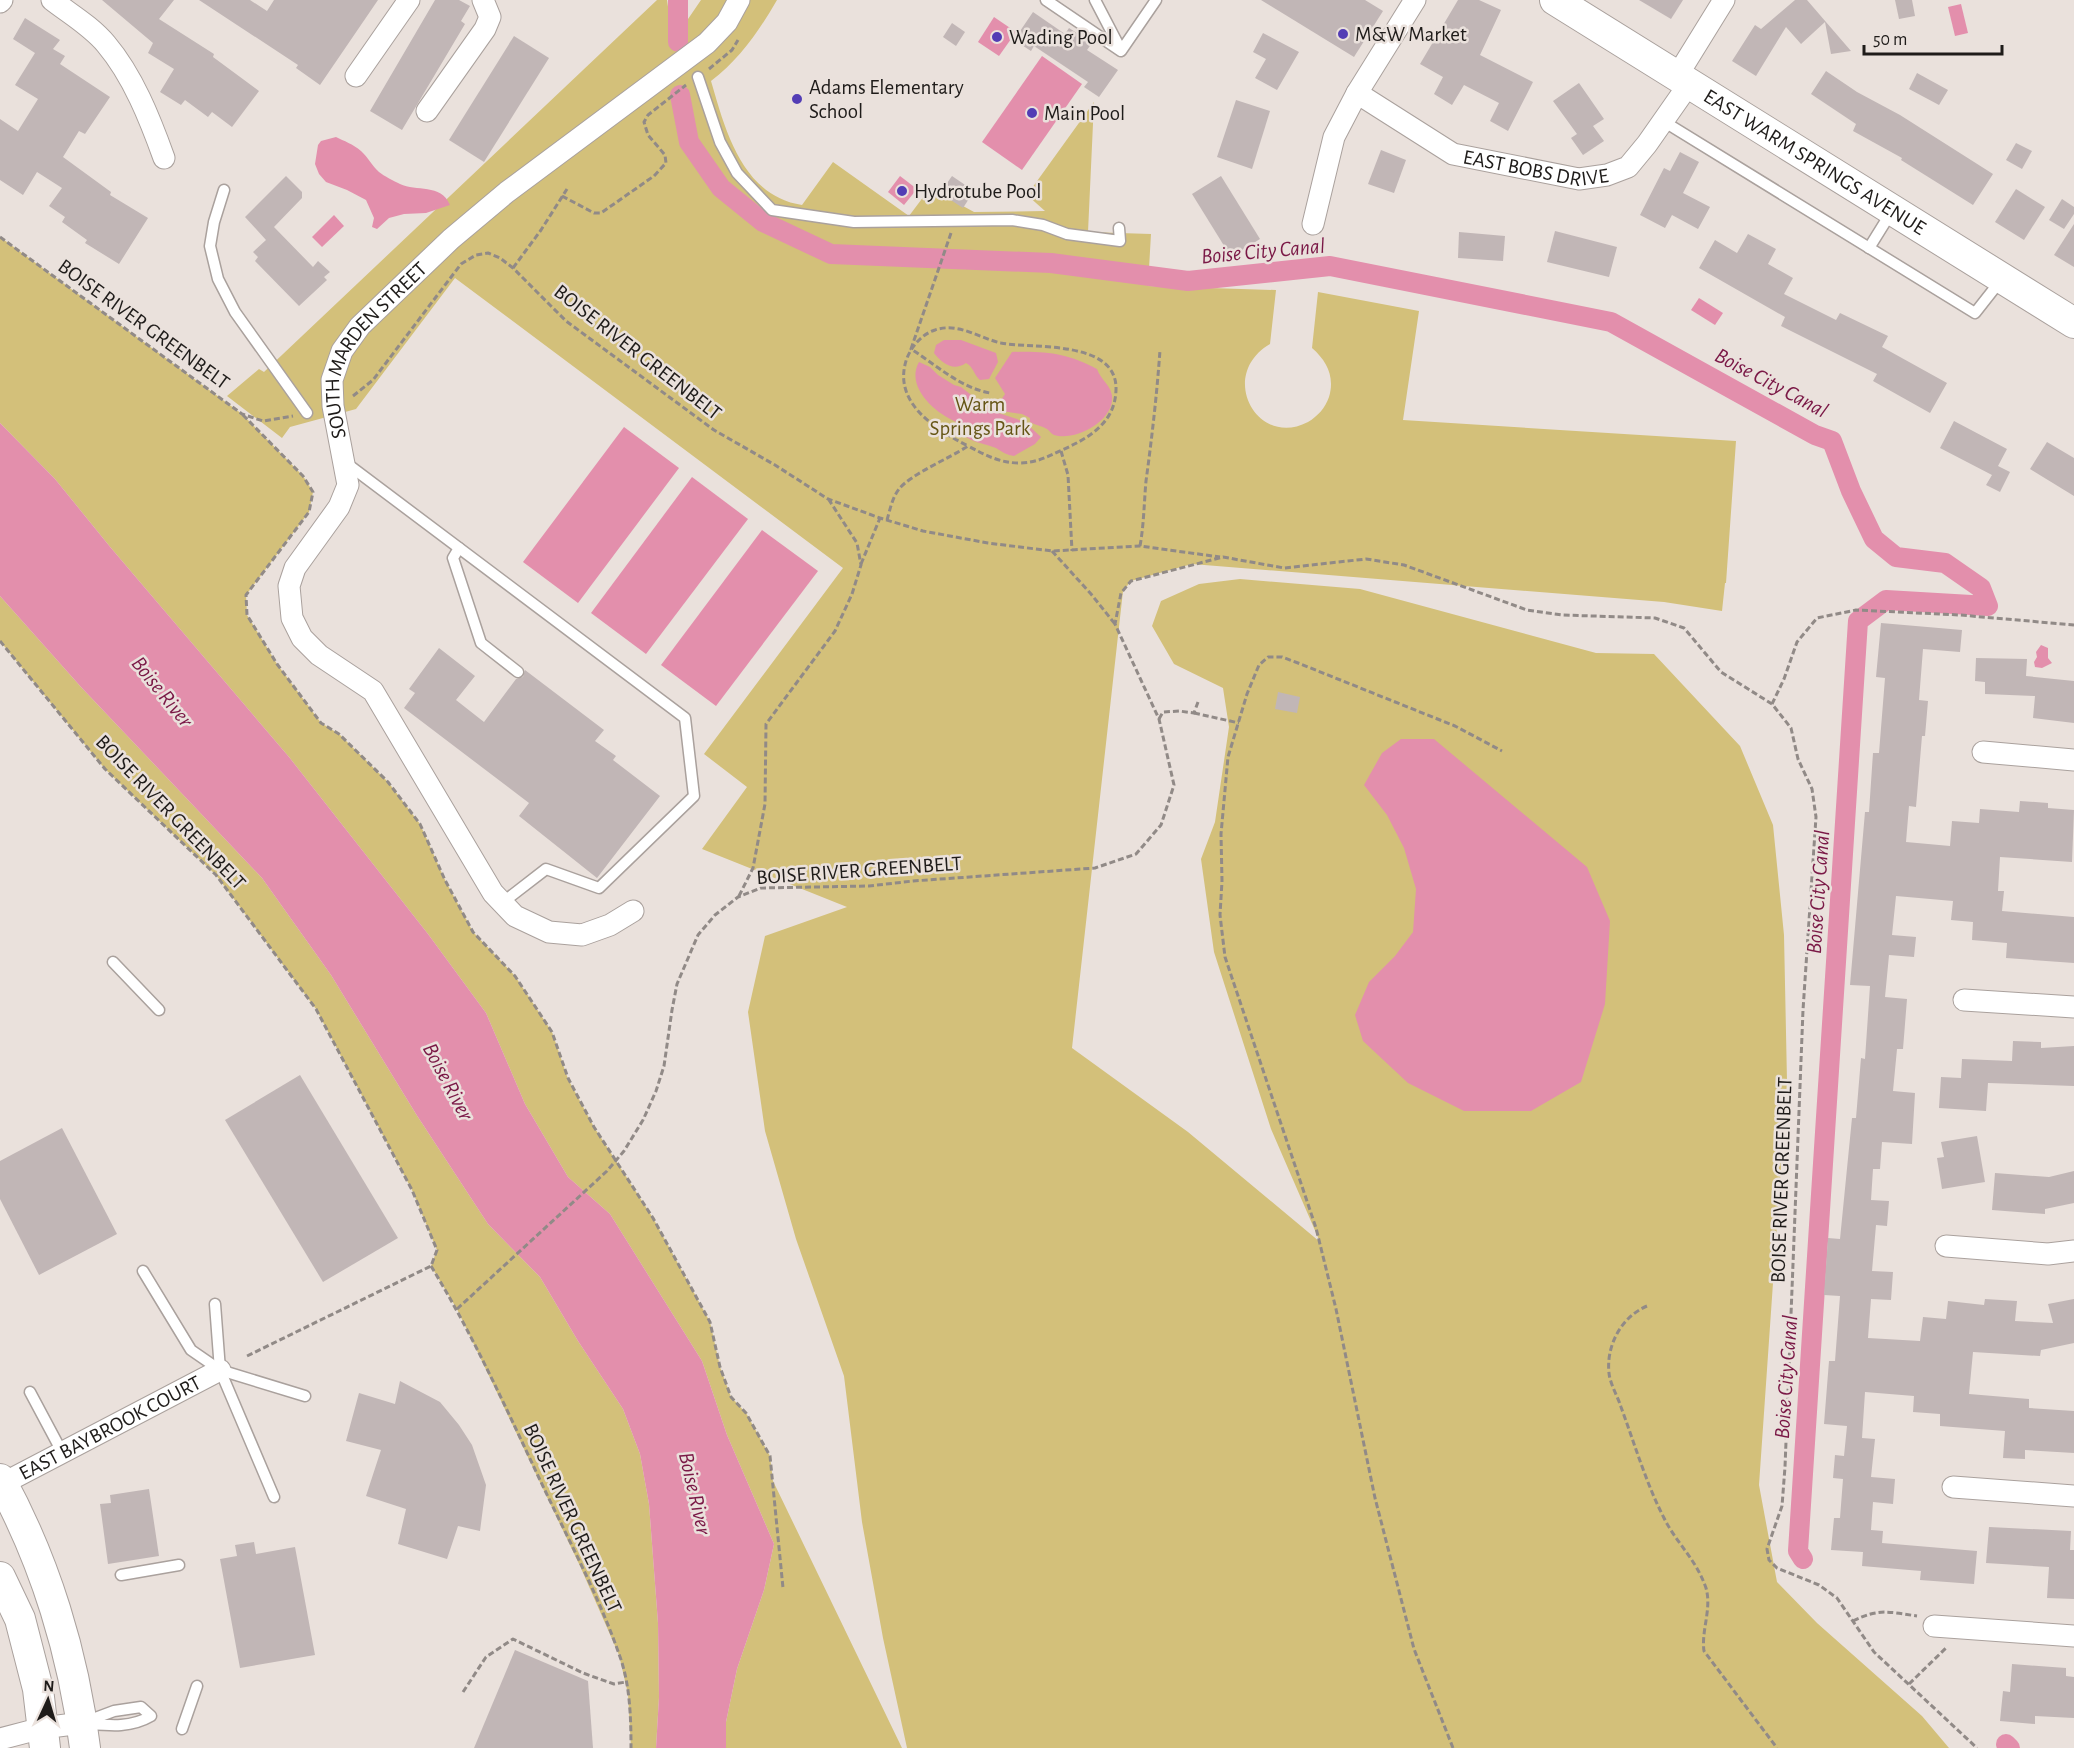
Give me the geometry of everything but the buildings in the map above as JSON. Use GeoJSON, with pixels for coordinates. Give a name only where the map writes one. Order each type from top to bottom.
{"type":"FeatureCollection","features":[{"type":"Feature","properties":{"kind":"street"},"geometry":{"type":"LineString","coordinates":[[52,0],[105,43],[121,64],[148,117],[164,158]]}},
{"type":"Feature","properties":{"kind":"street"},"geometry":{"type":"LineString","coordinates":[[356,76],[409,0]]}},
{"type":"Feature","properties":{"kind":"street"},"geometry":{"type":"LineString","coordinates":[[428,111],[485,29],[490,17],[483,0]]}},
{"type":"Feature","properties":{"kind":"street","name":"SOUTH MARDEN STREET"},"geometry":{"type":"LineString","coordinates":[[633,911],[610,925],[582,935],[549,932],[516,916],[502,903],[493,893],[373,691],[319,654],[302,638],[292,618],[289,586],[295,568],[339,507],[348,485],[333,406],[332,380],[342,351],[360,326],[451,239],[500,198],[707,43],[728,22],[739,0]]}},
{"type":"Feature","properties":{"kind":"street"},"geometry":{"type":"LineString","coordinates":[[1313,224],[1334,137],[1357,93],[1415,0]]}},
{"type":"Feature","properties":{"kind":"street","name":"EAST WARM SPRINGS AVENUE"},"geometry":{"type":"LineString","coordinates":[[1555,0],[2074,322]]}},
{"type":"Feature","properties":{"kind":"street","name":"EAST BOBS DRIVE"},"geometry":{"type":"LineString","coordinates":[[1357,93],[1453,154],[1579,179],[1606,175],[1628,166],[1664,121],[1724,0]]}},
{"type":"Feature","properties":{"kind":"street"},"geometry":{"type":"LineString","coordinates":[[1983,752],[2074,760]]}},
{"type":"Feature","properties":{"kind":"street"},"geometry":{"type":"LineString","coordinates":[[1964,1000],[2074,1006]]}},
{"type":"Feature","properties":{"kind":"street"},"geometry":{"type":"LineString","coordinates":[[1946,1246],[2048,1254],[2074,1251]]}},
{"type":"Feature","properties":{"kind":"street","name":"EAST BAYBROOK COURT"},"geometry":{"type":"LineString","coordinates":[[1,1483],[220,1370]]}},
{"type":"Feature","properties":{"kind":"street"},"geometry":{"type":"LineString","coordinates":[[0,1739],[84,1736],[65,1644],[52,1600],[28,1537],[1,1483]]}},
{"type":"Feature","properties":{"kind":"street"},"geometry":{"type":"LineString","coordinates":[[1953,1487],[2074,1496]]}},
{"type":"Feature","properties":{"kind":"street"},"geometry":{"type":"LineString","coordinates":[[0,1577],[20,1619],[38,1689],[44,1738]]}},
{"type":"Feature","properties":{"kind":"street"},"geometry":{"type":"LineString","coordinates":[[1928,1622],[2074,1636]]}},
{"type":"Feature","properties":{"kind":"lane"},"geometry":{"type":"LineString","coordinates":[[1046,0],[1122,51]]}},
{"type":"Feature","properties":{"kind":"lane"},"geometry":{"type":"LineString","coordinates":[[1095,0],[1122,51]]}},
{"type":"Feature","properties":{"kind":"lane"},"geometry":{"type":"LineString","coordinates":[[1122,51],[1156,0]]}},
{"type":"Feature","properties":{"kind":"lane"},"geometry":{"type":"LineString","coordinates":[[698,77],[720,142],[737,173],[772,210],[854,222],[1012,220],[1043,225],[1067,234],[1120,241],[1119,228]]}},
{"type":"Feature","properties":{"kind":"lane"},"geometry":{"type":"LineString","coordinates":[[1664,121],[1975,313],[2002,278]]}},
{"type":"Feature","properties":{"kind":"lane"},"geometry":{"type":"LineString","coordinates":[[224,190],[210,246],[218,279],[235,312],[307,413]]}},
{"type":"Feature","properties":{"kind":"lane"},"geometry":{"type":"LineString","coordinates":[[1869,248],[1893,211]]}},
{"type":"Feature","properties":{"kind":"lane"},"geometry":{"type":"LineString","coordinates":[[345,462],[685,718],[694,796],[599,888],[546,869],[502,903]]}},
{"type":"Feature","properties":{"kind":"lane"},"geometry":{"type":"LineString","coordinates":[[459,548],[453,558],[481,643],[518,672]]}},
{"type":"Feature","properties":{"kind":"lane"},"geometry":{"type":"LineString","coordinates":[[113,962],[159,1010]]}},
{"type":"Feature","properties":{"kind":"lane"},"geometry":{"type":"LineString","coordinates":[[143,1271],[190,1350],[220,1370],[305,1396]]}},
{"type":"Feature","properties":{"kind":"lane"},"geometry":{"type":"LineString","coordinates":[[215,1305],[220,1370],[274,1497]]}},
{"type":"Feature","properties":{"kind":"lane"},"geometry":{"type":"LineString","coordinates":[[30,1392],[62,1452]]}},
{"type":"Feature","properties":{"kind":"lane"},"geometry":{"type":"LineString","coordinates":[[122,1575],[179,1566]]}},
{"type":"Feature","properties":{"kind":"lane"},"geometry":{"type":"LineString","coordinates":[[182,1729],[197,1686]]}},
{"type":"Feature","properties":{"kind":"lane"},"geometry":{"type":"LineString","coordinates":[[141,1707],[151,1716],[139,1723],[117,1726],[84,1736],[114,1711],[141,1707]]}},
{"type":"Feature","properties":{"kind":"path"},"geometry":{"type":"LineString","coordinates":[[562,196],[594,213],[601,213],[654,176],[666,163],[665,155],[648,135],[644,122],[648,115],[732,50],[744,33]]}},
{"type":"Feature","properties":{"kind":"path"},"geometry":{"type":"LineString","coordinates":[[513,268],[567,189]]}},
{"type":"Feature","properties":{"kind":"path","name":"BOISE RIVER GREENBELT"},"geometry":{"type":"LineString","coordinates":[[0,237],[242,414],[263,421],[307,413]]}},
{"type":"Feature","properties":{"kind":"path"},"geometry":{"type":"LineString","coordinates":[[911,349],[924,335],[947,328],[959,329],[1010,345],[1049,346],[1089,354],[1109,369],[1116,385],[1109,417],[1094,434],[1078,444],[1036,462],[1018,463],[994,458],[968,446],[944,434],[922,417],[905,387],[904,373],[911,349],[945,251]]}},
{"type":"Feature","properties":{"kind":"path","name":"BOISE RIVER GREENBELT"},"geometry":{"type":"LineString","coordinates":[[333,406],[354,396],[373,380],[461,264],[476,255],[488,253],[500,258],[513,268],[566,321],[714,430],[776,465],[828,499],[880,518],[953,537],[1052,551],[1140,546],[1284,568],[1366,559],[1404,565],[1527,610],[1562,615],[1655,618],[1683,628],[1721,672],[1772,704],[1791,729],[1798,759],[1812,789],[1816,817],[1803,1010],[1785,1467],[1782,1506],[1767,1549],[1769,1560],[1777,1568],[1819,1585],[1837,1599],[1875,1652],[1977,1748]]}},
{"type":"Feature","properties":{"kind":"path"},"geometry":{"type":"LineString","coordinates":[[911,349],[944,372],[979,391],[990,393]]}},
{"type":"Feature","properties":{"kind":"path"},"geometry":{"type":"LineString","coordinates":[[1140,546],[1160,350]]}},
{"type":"Feature","properties":{"kind":"path"},"geometry":{"type":"LineString","coordinates":[[242,414],[303,476],[313,492],[309,512],[246,595],[247,615],[277,664],[321,723],[339,734],[388,782],[420,824],[445,880],[473,932],[515,976],[552,1032],[567,1078],[594,1127],[653,1218],[710,1322],[720,1366],[731,1397],[746,1413],[770,1456],[783,1588]]}},
{"type":"Feature","properties":{"kind":"path"},"geometry":{"type":"LineString","coordinates":[[887,520],[892,501],[898,490],[908,480],[968,446]]}},
{"type":"Feature","properties":{"kind":"path"},"geometry":{"type":"LineString","coordinates":[[1062,451],[1068,475],[1071,551]]}},
{"type":"Feature","properties":{"kind":"path"},"geometry":{"type":"LineString","coordinates":[[828,499],[857,543],[861,565]]}},
{"type":"Feature","properties":{"kind":"path"},"geometry":{"type":"LineString","coordinates":[[738,897],[753,868],[765,804],[766,724],[835,631],[852,594],[880,518]]}},
{"type":"Feature","properties":{"kind":"path","name":"BOISE RIVER GREENBELT"},"geometry":{"type":"LineString","coordinates":[[457,1309],[589,1187],[624,1151],[643,1120],[656,1091],[664,1066],[677,984],[698,935],[715,915],[738,897],[761,888],[869,886],[1095,868],[1136,854],[1161,825],[1174,786],[1160,718],[1115,624],[1052,551]]}},
{"type":"Feature","properties":{"kind":"path","name":"BOISE RIVER GREENBELT"},"geometry":{"type":"LineString","coordinates":[[1115,624],[1121,593],[1131,581],[1223,557]]}},
{"type":"Feature","properties":{"kind":"path"},"geometry":{"type":"LineString","coordinates":[[1772,704],[1797,642],[1818,618],[1856,610],[1970,615],[2074,625]]}},
{"type":"Feature","properties":{"kind":"path","name":"BOISE RIVER GREENBELT"},"geometry":{"type":"LineString","coordinates":[[0,641],[105,769],[216,875],[316,1009],[412,1190],[437,1250],[431,1266],[457,1309],[620,1655],[626,1682],[631,1748]]}},
{"type":"Feature","properties":{"kind":"path"},"geometry":{"type":"LineString","coordinates":[[1453,1748],[1414,1649],[1375,1498],[1336,1310],[1316,1228],[1226,957],[1220,915],[1221,834],[1228,757],[1259,665],[1268,657],[1282,657],[1455,726],[1502,751]]}},
{"type":"Feature","properties":{"kind":"path"},"geometry":{"type":"LineString","coordinates":[[1194,713],[1198,702]]}},
{"type":"Feature","properties":{"kind":"path"},"geometry":{"type":"LineString","coordinates":[[1160,718],[1163,712],[1179,711],[1239,723]]}},
{"type":"Feature","properties":{"kind":"path"},"geometry":{"type":"LineString","coordinates":[[245,1357],[431,1266]]}},
{"type":"Feature","properties":{"kind":"path"},"geometry":{"type":"LineString","coordinates":[[1647,1306],[1620,1328],[1611,1345],[1609,1374],[1645,1476],[1665,1520],[1695,1563],[1707,1591],[1707,1614],[1702,1636],[1704,1652],[1778,1748]]}},
{"type":"Feature","properties":{"kind":"path"},"geometry":{"type":"LineString","coordinates":[[1853,1621],[1870,1613],[1885,1611],[1928,1622]]}},
{"type":"Feature","properties":{"kind":"path"},"geometry":{"type":"LineString","coordinates":[[463,1692],[486,1657],[513,1639],[583,1673],[614,1684],[626,1682]]}},
{"type":"Feature","properties":{"kind":"path"},"geometry":{"type":"LineString","coordinates":[[1909,1684],[1947,1647]]}},
{"type":"Feature","properties":{"kind":"green space","name":"Warm Springs Park"},"geometry":{"type":"Polygon","coordinates":[[[657,0],[667,0],[673,41],[701,0],[777,0],[748,44],[711,81],[730,139],[739,158],[764,189],[781,199],[802,205],[833,162],[909,216],[930,188],[974,212],[1045,211],[1027,195],[1094,102],[1088,232],[1151,234],[1148,286],[1276,290],[1270,344],[1254,357],[1246,373],[1245,389],[1250,405],[1260,417],[1273,426],[1290,428],[1308,422],[1321,411],[1329,397],[1331,383],[1326,364],[1312,348],[1318,292],[1419,311],[1403,420],[1736,441],[1722,611],[1664,602],[1192,564],[1131,581],[1123,591],[1072,1048],[1188,1132],[1320,1242],[1271,1129],[1214,952],[1201,859],[1215,822],[1229,727],[1223,688],[1174,664],[1152,626],[1161,601],[1199,584],[1240,579],[1360,589],[1596,653],[1654,654],[1740,746],[1773,825],[1784,935],[1787,1081],[1759,1485],[1777,1582],[1817,1623],[1922,1716],[1949,1748],[907,1748],[883,1638],[862,1522],[844,1376],[796,1239],[765,1131],[748,1012],[765,936],[847,907],[702,849],[747,787],[704,754],[843,568],[455,278],[356,409],[290,427],[282,438],[227,396],[259,369],[264,372],[657,0]]]}},
{"type":"Feature","properties":{"kind":"green space"},"geometry":{"type":"Polygon","coordinates":[[[0,237],[242,414],[303,476],[313,492],[309,512],[246,595],[247,615],[277,664],[321,723],[339,734],[388,782],[420,824],[445,880],[473,932],[515,976],[552,1032],[568,1079],[594,1127],[653,1218],[710,1322],[720,1367],[731,1397],[746,1413],[770,1456],[773,1481],[902,1748],[726,1748],[726,1722],[737,1669],[764,1590],[774,1544],[727,1435],[702,1361],[610,1214],[568,1177],[525,1104],[486,1013],[428,934],[289,757],[55,479],[0,423],[0,237]]]}},
{"type":"Feature","properties":{"kind":"green space"},"geometry":{"type":"Polygon","coordinates":[[[0,596],[81,687],[262,878],[331,975],[416,1114],[488,1224],[540,1277],[578,1341],[623,1409],[640,1454],[649,1504],[658,1623],[659,1697],[656,1748],[631,1748],[628,1694],[619,1655],[580,1566],[457,1309],[431,1266],[437,1250],[412,1190],[316,1009],[216,875],[105,769],[0,641],[0,596]]]}},
{"type":"Feature","properties":{"kind":"water"},"geometry":{"type":"Polygon","coordinates":[[[1961,4],[1968,33],[1955,36],[1948,7],[1961,4]]]}},
{"type":"Feature","properties":{"kind":"water","name":"Wading Pool"},"geometry":{"type":"Polygon","coordinates":[[[994,17],[1016,32],[999,56],[978,42],[994,17]]]}},
{"type":"Feature","properties":{"kind":"water","name":"Main Pool"},"geometry":{"type":"Polygon","coordinates":[[[1042,56],[1082,84],[1022,170],[982,142],[1042,56]]]}},
{"type":"Feature","properties":{"kind":"water"},"geometry":{"type":"Polygon","coordinates":[[[336,137],[358,149],[386,177],[406,186],[441,194],[450,205],[426,213],[404,214],[389,218],[377,229],[372,227],[374,218],[366,200],[326,182],[319,174],[315,164],[318,145],[321,141],[336,137]]]}},
{"type":"Feature","properties":{"kind":"water","name":"Hydrotube Pool"},"geometry":{"type":"Polygon","coordinates":[[[900,176],[917,189],[904,205],[888,192],[900,176]]]}},
{"type":"Feature","properties":{"kind":"water"},"geometry":{"type":"Polygon","coordinates":[[[334,215],[344,226],[322,247],[312,237],[334,215]]]}},
{"type":"Feature","properties":{"kind":"water"},"geometry":{"type":"Polygon","coordinates":[[[1699,298],[1723,313],[1715,325],[1691,310],[1699,298]]]}},
{"type":"Feature","properties":{"kind":"water"},"geometry":{"type":"Polygon","coordinates":[[[944,340],[961,340],[996,353],[998,362],[989,379],[980,380],[966,363],[957,367],[941,360],[934,353],[936,345],[944,340]]]}},
{"type":"Feature","properties":{"kind":"water"},"geometry":{"type":"Polygon","coordinates":[[[1012,352],[1056,354],[1076,359],[1097,369],[1112,396],[1109,409],[1104,417],[1089,429],[1062,436],[1054,435],[1047,429],[1030,422],[1030,418],[1022,414],[1001,411],[997,406],[1005,394],[995,378],[1012,352]]]}},
{"type":"Feature","properties":{"kind":"water"},"geometry":{"type":"Polygon","coordinates":[[[919,362],[930,367],[954,385],[961,387],[992,411],[1017,419],[1041,437],[1035,444],[1014,456],[962,434],[956,422],[931,406],[919,390],[916,371],[919,362]]]}},
{"type":"Feature","properties":{"kind":"water","name":"Boise River"},"geometry":{"type":"Polygon","coordinates":[[[0,423],[55,479],[289,757],[428,934],[486,1013],[525,1104],[568,1177],[610,1214],[702,1361],[727,1435],[774,1544],[764,1590],[737,1669],[726,1722],[726,1748],[656,1748],[659,1697],[658,1623],[649,1504],[640,1454],[623,1409],[578,1341],[540,1277],[488,1224],[416,1114],[331,975],[262,878],[81,687],[0,596],[0,423]]]}},
{"type":"Feature","properties":{"kind":"water"},"geometry":{"type":"Polygon","coordinates":[[[624,427],[679,468],[578,603],[523,562],[624,427]]]}},
{"type":"Feature","properties":{"kind":"water"},"geometry":{"type":"Polygon","coordinates":[[[692,477],[748,519],[646,654],[591,613],[692,477]]]}},
{"type":"Feature","properties":{"kind":"water"},"geometry":{"type":"Polygon","coordinates":[[[762,530],[818,571],[716,706],[661,665],[762,530]]]}},
{"type":"Feature","properties":{"kind":"water"},"geometry":{"type":"Polygon","coordinates":[[[2041,645],[2048,648],[2048,658],[2052,663],[2042,668],[2035,667],[2034,662],[2037,657],[2036,652],[2041,645]]]}},
{"type":"Feature","properties":{"kind":"water"},"geometry":{"type":"Polygon","coordinates":[[[1401,739],[1434,739],[1587,867],[1610,921],[1605,1004],[1581,1082],[1531,1111],[1464,1111],[1408,1083],[1363,1041],[1355,1015],[1369,982],[1395,956],[1413,932],[1416,889],[1404,848],[1387,815],[1364,785],[1382,753],[1401,739]]]}},
{"type":"Feature","properties":{"kind":"waterway","name":"Boise City Canal"},"geometry":{"type":"LineString","coordinates":[[678,0],[678,42]]}},
{"type":"Feature","properties":{"kind":"waterway","name":"Boise City Canal"},"geometry":{"type":"LineString","coordinates":[[680,95],[689,142],[721,188],[763,222],[831,254],[1051,263],[1188,281],[1330,266],[1611,322],[1815,435],[1832,441],[1851,491],[1874,539],[1896,557],[1945,563],[1981,588],[1988,606],[1886,600],[1858,621],[1798,1551],[1803,1559]]}},
{"type":"Feature","properties":{"kind":"waterway","name":"Boise City Canal"},"geometry":{"type":"LineString","coordinates":[[2006,1744],[2010,1748]]}},
{"type":"Feature","properties":{"kind":"place","name":"M&W Market"},"geometry":{"type":"Point","coordinates":[1343,34]}},
{"type":"Feature","properties":{"kind":"place","name":"Wading Pool"},"geometry":{"type":"Point","coordinates":[997,37]}},
{"type":"Feature","properties":{"kind":"place","name":"Adams Elementary School"},"geometry":{"type":"Point","coordinates":[797,99]}},
{"type":"Feature","properties":{"kind":"place","name":"Main Pool"},"geometry":{"type":"Point","coordinates":[1032,113]}},
{"type":"Feature","properties":{"kind":"place","name":"Hydrotube Pool"},"geometry":{"type":"Point","coordinates":[902,191]}}]}
